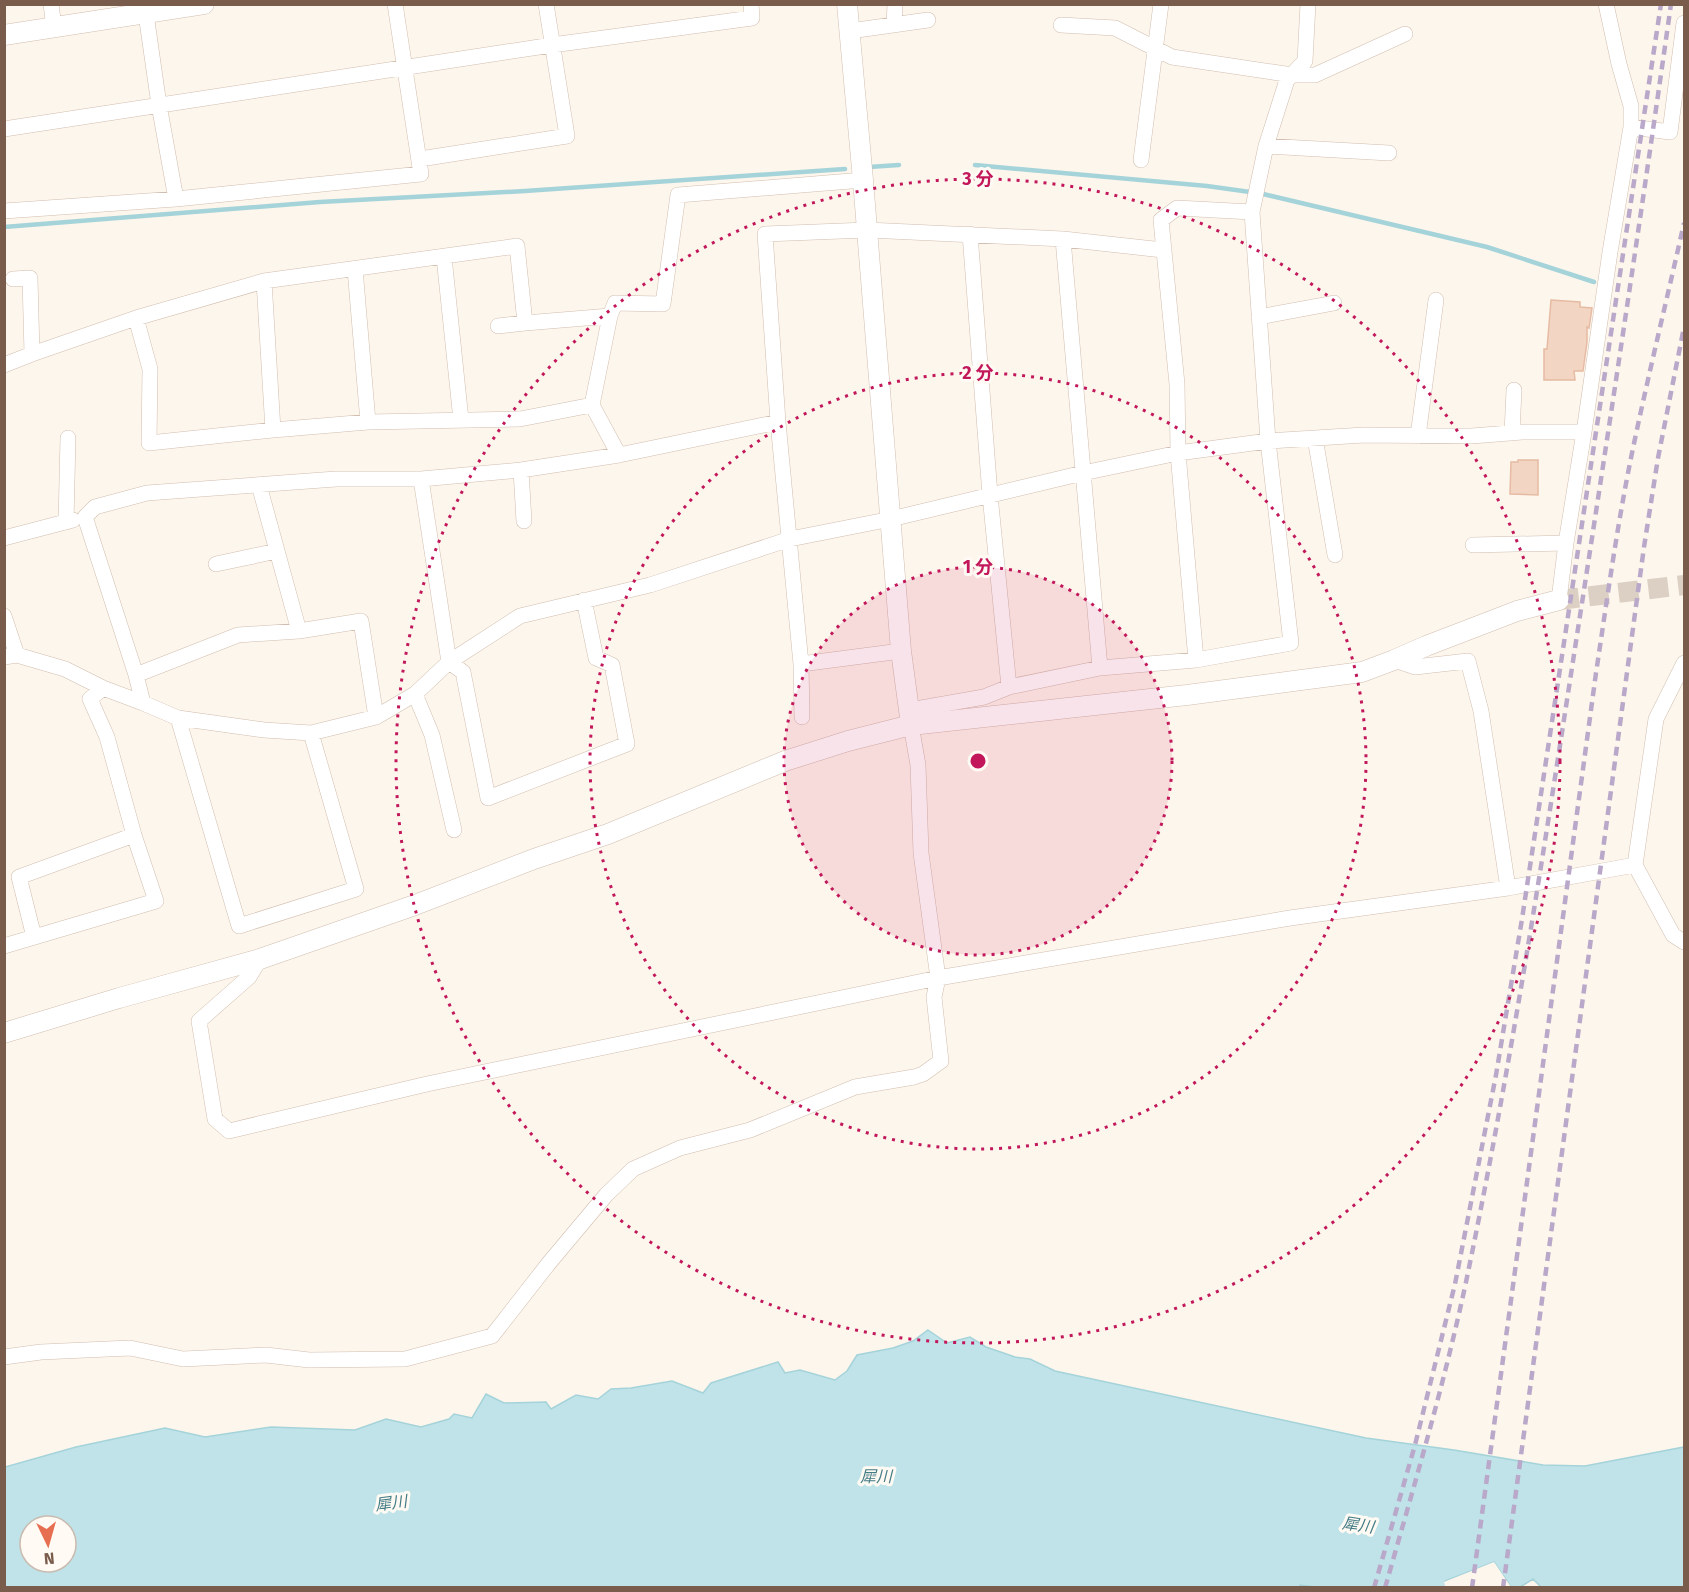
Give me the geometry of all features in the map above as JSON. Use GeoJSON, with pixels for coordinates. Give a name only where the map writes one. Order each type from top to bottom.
{"type":"FeatureCollection","features":[{"type":"Feature","properties":{"kind":"street"},"geometry":{"type":"LineString","coordinates":[[51,4],[54,28]]}},
{"type":"Feature","properties":{"kind":"street"},"geometry":{"type":"LineString","coordinates":[[4,35],[204,4]]}},
{"type":"Feature","properties":{"kind":"street"},"geometry":{"type":"LineString","coordinates":[[4,211],[176,199],[421,174],[395,4]]}},
{"type":"Feature","properties":{"kind":"street"},"geometry":{"type":"LineString","coordinates":[[420,159],[567,136],[546,4]]}},
{"type":"Feature","properties":{"kind":"street"},"geometry":{"type":"LineString","coordinates":[[4,129],[552,45],[752,18],[751,4]]}},
{"type":"Feature","properties":{"kind":"street"},"geometry":{"type":"LineString","coordinates":[[4,1357],[41,1352],[130,1348],[183,1359],[266,1355],[309,1360],[405,1359],[492,1336],[606,1195],[633,1169],[680,1148],[750,1130],[855,1087],[923,1074],[941,1061],[934,997],[938,978],[921,853],[918,765],[901,651],[848,4]]}},
{"type":"Feature","properties":{"kind":"street"},"geometry":{"type":"LineString","coordinates":[[894,25],[895,4]]}},
{"type":"Feature","properties":{"kind":"street"},"geometry":{"type":"LineString","coordinates":[[1141,160],[1161,4]]}},
{"type":"Feature","properties":{"kind":"street"},"geometry":{"type":"LineString","coordinates":[[4,1033],[260,958],[415,905],[609,834],[785,761],[1009,687],[1100,668],[1196,660],[1292,643],[1268,441],[1252,212],[1266,146],[1287,80],[1305,61],[1308,4]]}},
{"type":"Feature","properties":{"kind":"street"},"geometry":{"type":"LineString","coordinates":[[910,718],[1187,694],[1362,672],[1517,611],[1559,600],[1610,252],[1631,127],[1631,106],[1606,4]]}},
{"type":"Feature","properties":{"kind":"street"},"geometry":{"type":"LineString","coordinates":[[146,14],[176,199]]}},
{"type":"Feature","properties":{"kind":"street"},"geometry":{"type":"LineString","coordinates":[[850,31],[928,20]]}},
{"type":"Feature","properties":{"kind":"street"},"geometry":{"type":"LineString","coordinates":[[1631,127],[1670,132],[1684,23]]}},
{"type":"Feature","properties":{"kind":"street"},"geometry":{"type":"LineString","coordinates":[[1060,25],[1116,28],[1172,57],[1292,75],[1315,75],[1405,34]]}},
{"type":"Feature","properties":{"kind":"street"},"geometry":{"type":"LineString","coordinates":[[1266,146],[1389,153]]}},
{"type":"Feature","properties":{"kind":"street"},"geometry":{"type":"LineString","coordinates":[[619,455],[592,405],[610,316],[615,303],[663,304],[678,195],[863,180]]}},
{"type":"Feature","properties":{"kind":"street"},"geometry":{"type":"LineString","coordinates":[[1196,660],[1178,453],[1177,384],[1161,220],[1177,208],[1252,212]]}},
{"type":"Feature","properties":{"kind":"street"},"geometry":{"type":"LineString","coordinates":[[802,717],[801,664],[778,422],[765,234],[867,230],[970,234],[1063,239],[1163,250]]}},
{"type":"Feature","properties":{"kind":"street"},"geometry":{"type":"LineString","coordinates":[[970,234],[990,495],[1009,687]]}},
{"type":"Feature","properties":{"kind":"street"},"geometry":{"type":"LineString","coordinates":[[1063,239],[1100,668]]}},
{"type":"Feature","properties":{"kind":"street"},"geometry":{"type":"LineString","coordinates":[[4,365],[136,318],[264,281],[517,246],[525,323]]}},
{"type":"Feature","properties":{"kind":"street"},"geometry":{"type":"LineString","coordinates":[[444,256],[460,420]]}},
{"type":"Feature","properties":{"kind":"street"},"geometry":{"type":"LineString","coordinates":[[355,269],[368,422]]}},
{"type":"Feature","properties":{"kind":"street"},"geometry":{"type":"LineString","coordinates":[[13,279],[37,278],[32,354]]}},
{"type":"Feature","properties":{"kind":"street"},"geometry":{"type":"LineString","coordinates":[[264,281],[273,430]]}},
{"type":"Feature","properties":{"kind":"street"},"geometry":{"type":"LineString","coordinates":[[1418,436],[1436,300]]}},
{"type":"Feature","properties":{"kind":"street"},"geometry":{"type":"LineString","coordinates":[[1259,317],[1334,303]]}},
{"type":"Feature","properties":{"kind":"street"},"geometry":{"type":"LineString","coordinates":[[498,326],[610,316]]}},
{"type":"Feature","properties":{"kind":"street"},"geometry":{"type":"LineString","coordinates":[[136,318],[150,369],[149,443],[368,422],[520,419],[592,405]]}},
{"type":"Feature","properties":{"kind":"street"},"geometry":{"type":"LineString","coordinates":[[1512,433],[1514,390]]}},
{"type":"Feature","properties":{"kind":"street"},"geometry":{"type":"LineString","coordinates":[[4,538],[85,517],[95,507],[147,494],[336,479],[422,479],[521,470],[619,455],[778,422]]}},
{"type":"Feature","properties":{"kind":"street"},"geometry":{"type":"LineString","coordinates":[[4,616],[11,656],[65,669],[103,688],[178,718],[264,730],[311,733],[376,717],[415,694],[449,662],[520,616],[650,585],[790,539],[891,519],[1178,453],[1268,441],[1364,435],[1472,436],[1584,432]]}},
{"type":"Feature","properties":{"kind":"street"},"geometry":{"type":"LineString","coordinates":[[66,522],[68,438]]}},
{"type":"Feature","properties":{"kind":"street"},"geometry":{"type":"LineString","coordinates":[[1315,438],[1335,555]]}},
{"type":"Feature","properties":{"kind":"street"},"geometry":{"type":"LineString","coordinates":[[521,470],[524,521]]}},
{"type":"Feature","properties":{"kind":"street"},"geometry":{"type":"LineString","coordinates":[[422,479],[449,662],[463,672],[488,798],[627,744],[612,665],[596,658],[584,600]]}},
{"type":"Feature","properties":{"kind":"street"},"geometry":{"type":"LineString","coordinates":[[259,485],[299,631]]}},
{"type":"Feature","properties":{"kind":"street"},"geometry":{"type":"LineString","coordinates":[[85,517],[143,703]]}},
{"type":"Feature","properties":{"kind":"street"},"geometry":{"type":"LineString","coordinates":[[1473,545],[1566,543]]}},
{"type":"Feature","properties":{"kind":"street"},"geometry":{"type":"LineString","coordinates":[[216,564],[277,551]]}},
{"type":"Feature","properties":{"kind":"street"},"geometry":{"type":"LineString","coordinates":[[136,675],[238,636],[299,631],[361,621],[376,717]]}},
{"type":"Feature","properties":{"kind":"street"},"geometry":{"type":"LineString","coordinates":[[801,664],[901,651]]}},
{"type":"Feature","properties":{"kind":"street"},"geometry":{"type":"LineString","coordinates":[[1394,660],[1415,667],[1468,661],[1481,711],[1508,888]]}},
{"type":"Feature","properties":{"kind":"street"},"geometry":{"type":"LineString","coordinates":[[1684,663],[1656,719],[1635,865],[1673,935],[1684,942]]}},
{"type":"Feature","properties":{"kind":"street"},"geometry":{"type":"LineString","coordinates":[[4,946],[156,901],[106,737],[90,699],[103,688]]}},
{"type":"Feature","properties":{"kind":"street"},"geometry":{"type":"LineString","coordinates":[[415,694],[432,735],[454,830]]}},
{"type":"Feature","properties":{"kind":"street"},"geometry":{"type":"LineString","coordinates":[[178,718],[239,926],[356,889],[311,733]]}},
{"type":"Feature","properties":{"kind":"street"},"geometry":{"type":"LineString","coordinates":[[34,937],[19,877],[134,835]]}},
{"type":"Feature","properties":{"kind":"street"},"geometry":{"type":"LineString","coordinates":[[260,958],[249,977],[199,1021],[215,1119],[229,1131],[427,1084],[938,978],[1290,918],[1508,888],[1635,865]]}},
{"type":"Feature","properties":{"kind":"water","name":"犀川"},"geometry":{"type":"Polygon","coordinates":[[[928,1330],[947,1343],[970,1337],[986,1347],[1015,1357],[1030,1359],[1055,1371],[1366,1438],[1543,1465],[1585,1466],[1684,1447],[1684,1587],[1541,1587],[1533,1579],[1520,1587],[1511,1587],[1494,1562],[1445,1581],[1445,1588],[1322,1588],[1300,1585],[1300,1588],[5,1588],[5,1467],[76,1447],[165,1428],[205,1437],[271,1427],[355,1430],[386,1419],[421,1427],[449,1419],[454,1414],[472,1418],[486,1394],[504,1403],[546,1402],[551,1409],[576,1395],[598,1399],[611,1389],[672,1381],[703,1393],[711,1383],[778,1362],[785,1373],[800,1370],[835,1380],[847,1371],[857,1355],[893,1348],[913,1341],[928,1330]]]}},
{"type":"Feature","properties":{"kind":"pier"},"geometry":{"type":"Polygon","coordinates":[[[1494,1562],[1511,1587],[1508,1588],[1493,1565],[1447,1584],[1448,1588],[1445,1587],[1444,1582],[1494,1562]]]}},
{"type":"Feature","properties":{"kind":"building"},"geometry":{"type":"Polygon","coordinates":[[[1551,300],[1580,302],[1580,307],[1592,308],[1589,328],[1587,327],[1583,371],[1574,371],[1575,380],[1544,380],[1544,349],[1547,349],[1551,300]]]}},
{"type":"Feature","properties":{"kind":"building"},"geometry":{"type":"Polygon","coordinates":[[[1518,460],[1538,460],[1538,495],[1510,494],[1511,462],[1518,462],[1518,460]]]}},
{"type":"Feature","properties":{"kind":"waterway"},"geometry":{"type":"LineString","coordinates":[[869,167],[899,165]]}},
{"type":"Feature","properties":{"kind":"waterway"},"geometry":{"type":"LineString","coordinates":[[975,165],[1250,192]]}},
{"type":"Feature","properties":{"kind":"waterway"},"geometry":{"type":"LineString","coordinates":[[4,227],[320,202],[525,191],[845,169]]}},
{"type":"Feature","properties":{"kind":"waterway"},"geometry":{"type":"LineString","coordinates":[[1263,194],[1487,247],[1594,282]]}},
{"type":"Feature","properties":{"kind":"tunnel"},"geometry":{"type":"LineString","coordinates":[[1559,600],[1684,585]]}},
{"type":"Feature","properties":{"kind":"railway"},"geometry":{"type":"LineString","coordinates":[[1374,1588],[1415,1445],[1455,1284],[1496,1075],[1522,919],[1661,4]]}},
{"type":"Feature","properties":{"kind":"railway"},"geometry":{"type":"LineString","coordinates":[[1385,1588],[1448,1359],[1482,1205],[1524,972],[1561,739],[1671,4]]}},
{"type":"Feature","properties":{"kind":"railway"},"geometry":{"type":"LineString","coordinates":[[1472,1588],[1612,563],[1632,453],[1684,223]]}},
{"type":"Feature","properties":{"kind":"railway"},"geometry":{"type":"LineString","coordinates":[[1503,1588],[1644,547],[1658,458],[1684,327]]}}]}
